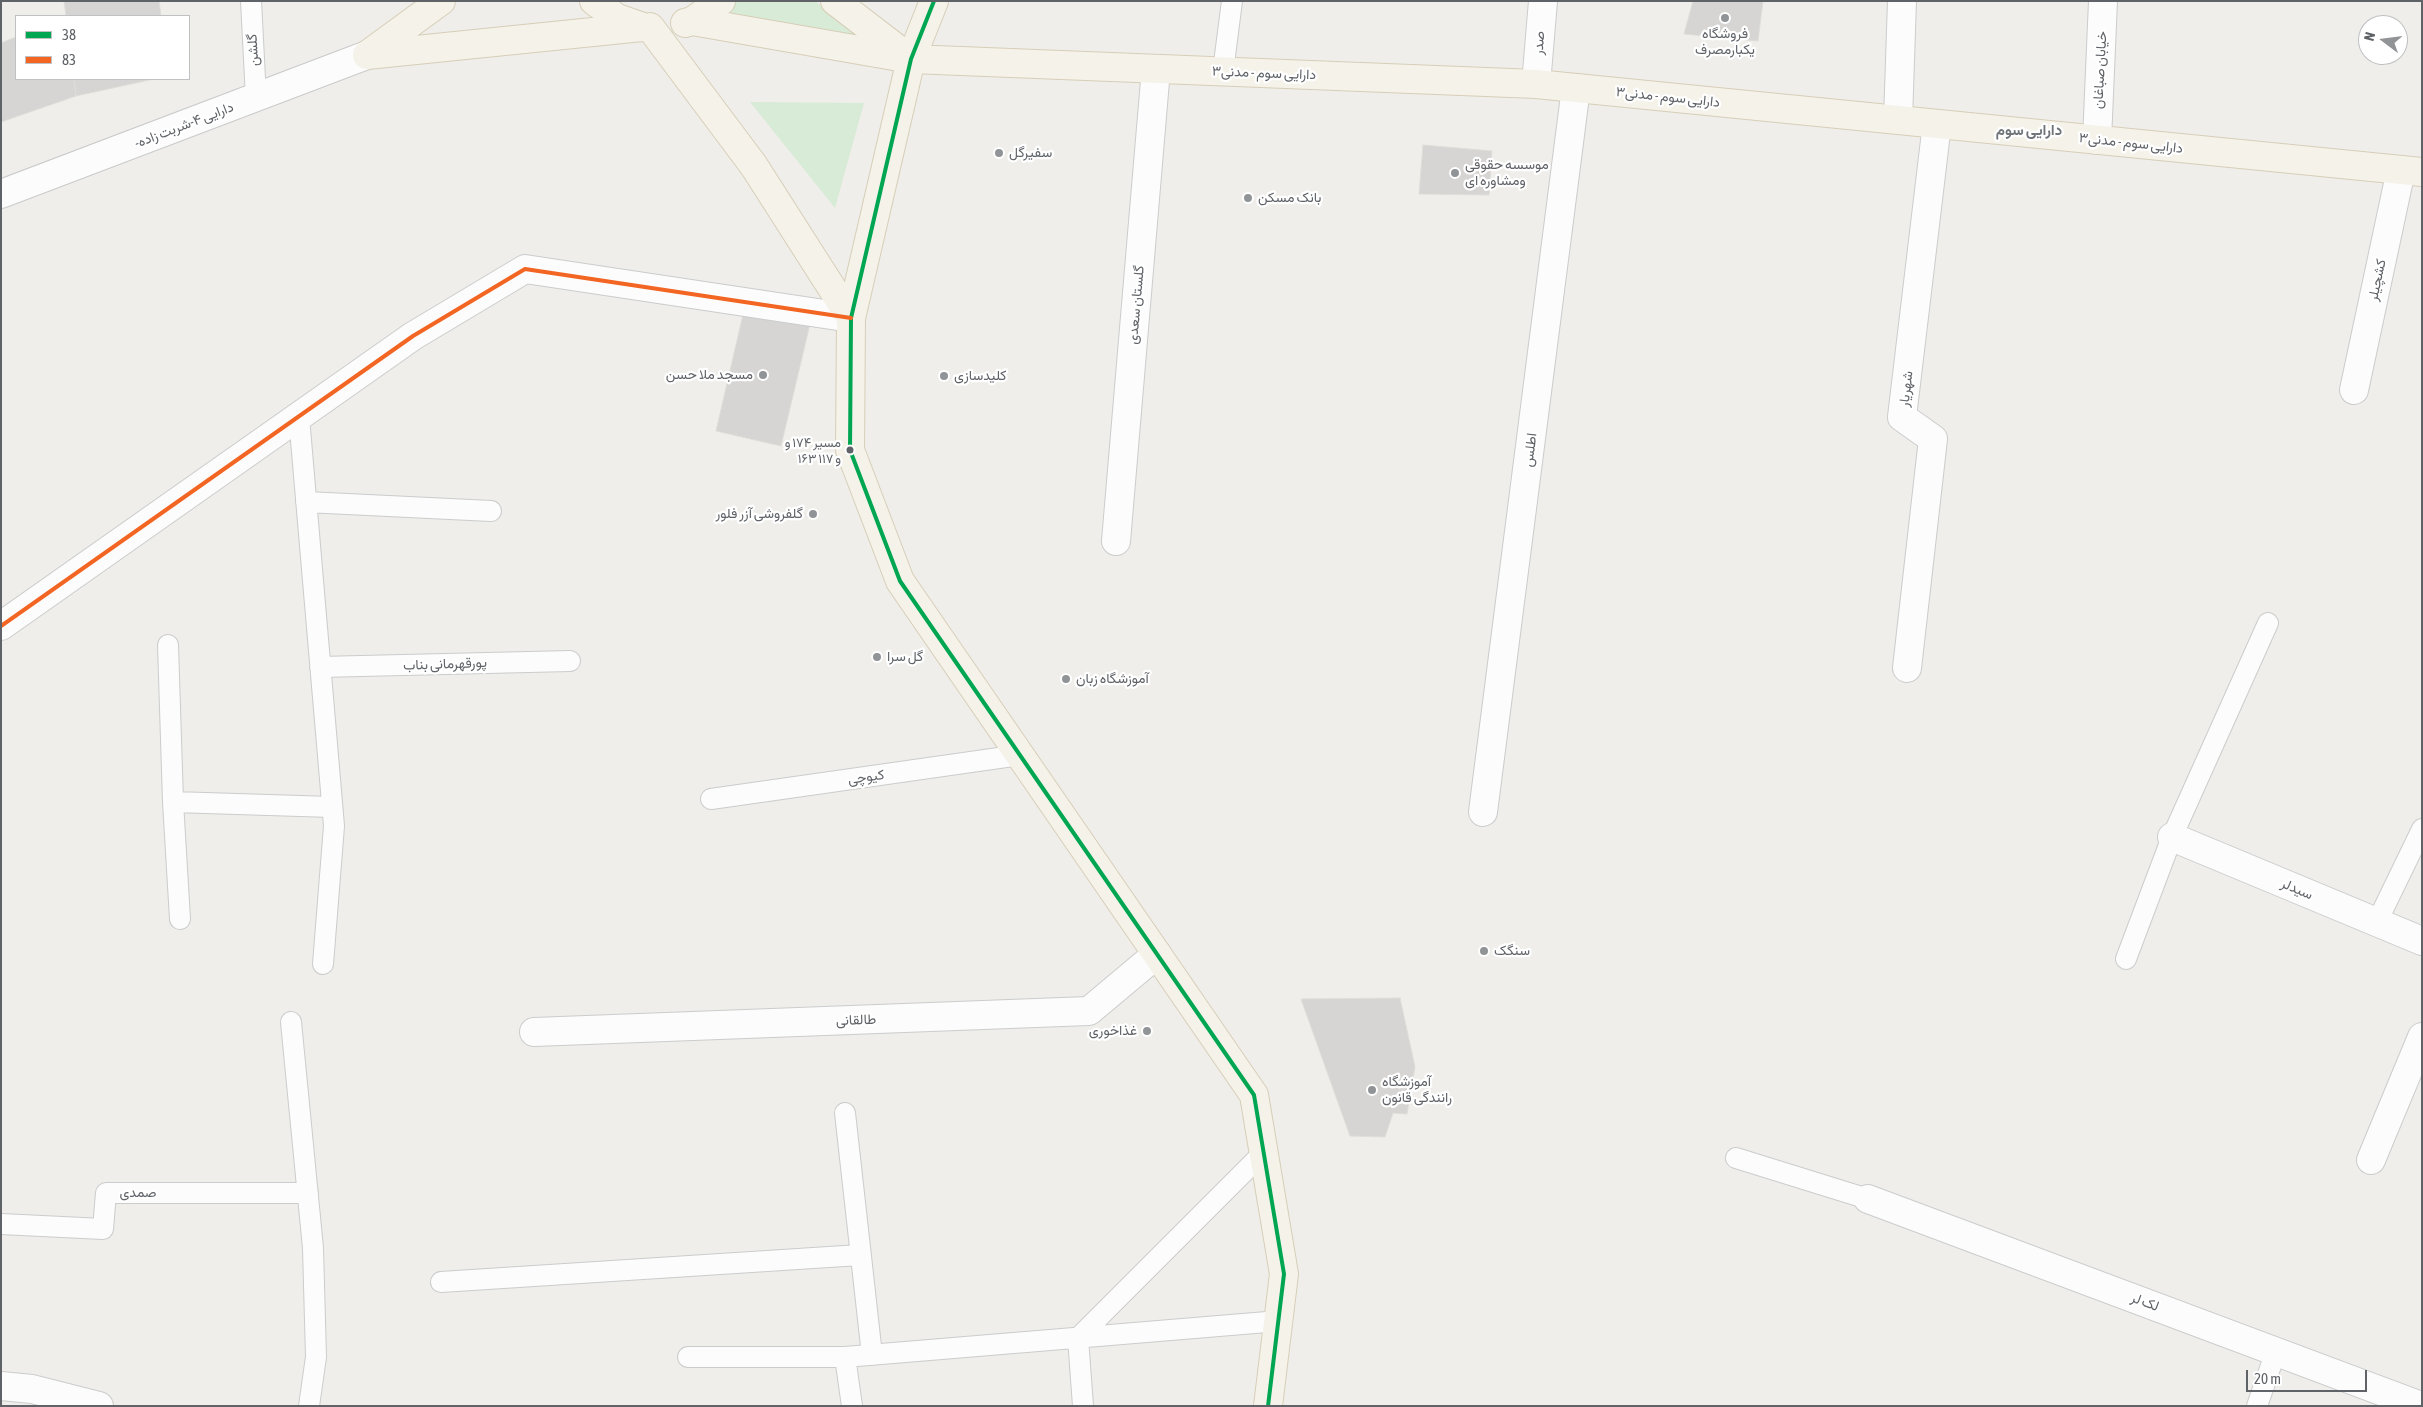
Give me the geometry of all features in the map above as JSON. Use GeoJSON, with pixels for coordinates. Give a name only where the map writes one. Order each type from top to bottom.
{"type":"FeatureCollection","features":[{"type":"Feature","properties":{"kind":"main road"},"geometry":{"type":"LineString","coordinates":[[367,55],[441,1]]}},
{"type":"Feature","properties":{"kind":"main road"},"geometry":{"type":"LineString","coordinates":[[594,1],[617,18],[646,27],[754,166],[850,318]]}},
{"type":"Feature","properties":{"kind":"main road"},"geometry":{"type":"LineString","coordinates":[[367,55],[646,27],[668,28],[692,21],[717,6],[721,1]]}},
{"type":"Feature","properties":{"kind":"main road"},"geometry":{"type":"LineString","coordinates":[[835,1],[912,59]]}},
{"type":"Feature","properties":{"kind":"main road"},"geometry":{"type":"LineString","coordinates":[[934,1],[912,59],[850,318],[850,450],[900,580],[1254,1094],[1284,1274],[1268,1406]]}},
{"type":"Feature","properties":{"kind":"main road","name":"دارایی سوم - مدنی۳"},"geometry":{"type":"LineString","coordinates":[[692,21],[912,59],[1536,84],[2411,171]]}},
{"type":"Feature","properties":{"kind":"street","name":"صدر"},"geometry":{"type":"LineString","coordinates":[[1536,84],[1543,1]]}},
{"type":"Feature","properties":{"kind":"street"},"geometry":{"type":"LineString","coordinates":[[1898,120],[1902,1]]}},
{"type":"Feature","properties":{"kind":"street","name":"خیابان صباغان"},"geometry":{"type":"LineString","coordinates":[[2097,140],[2103,1]]}},
{"type":"Feature","properties":{"kind":"street","name":"-دارایی ۴-شربت زاده"},"geometry":{"type":"LineString","coordinates":[[1,194],[367,55]]}},
{"type":"Feature","properties":{"kind":"street","name":"گلستان سعدی"},"geometry":{"type":"LineString","coordinates":[[1116,541],[1156,69]]}},
{"type":"Feature","properties":{"kind":"street","name":"اطلس"},"geometry":{"type":"LineString","coordinates":[[1484,812],[1576,88]]}},
{"type":"Feature","properties":{"kind":"street","name":"شهریار"},"geometry":{"type":"LineString","coordinates":[[1907,668],[1933,439],[1902,417],[1937,124]]}},
{"type":"Feature","properties":{"kind":"street","name":"کشچیلر"},"geometry":{"type":"LineString","coordinates":[[2354,390],[2411,171]]}},
{"type":"Feature","properties":{"kind":"street"},"geometry":{"type":"LineString","coordinates":[[1,626],[413,336],[525,268],[850,318]]}},
{"type":"Feature","properties":{"kind":"street","name":"سیدلر"},"geometry":{"type":"LineString","coordinates":[[2172,837],[2422,940]]}},
{"type":"Feature","properties":{"kind":"street","name":"طالقانی"},"geometry":{"type":"LineString","coordinates":[[534,1032],[1088,1011],[1158,954]]}},
{"type":"Feature","properties":{"kind":"street"},"geometry":{"type":"LineString","coordinates":[[2371,1160],[2422,1037]]}},
{"type":"Feature","properties":{"kind":"street","name":"لک لر"},"geometry":{"type":"LineString","coordinates":[[1868,1199],[2421,1406]]}},
{"type":"Feature","properties":{"kind":"street"},"geometry":{"type":"LineString","coordinates":[[1,1386],[32,1389],[51,1400],[99,1406]]}},
{"type":"Feature","properties":{"kind":"lane","name":"گلشن"},"geometry":{"type":"LineString","coordinates":[[251,1],[256,98]]}},
{"type":"Feature","properties":{"kind":"lane"},"geometry":{"type":"LineString","coordinates":[[1222,72],[1232,1]]}},
{"type":"Feature","properties":{"kind":"lane"},"geometry":{"type":"LineString","coordinates":[[299,417],[334,826],[323,964]]}},
{"type":"Feature","properties":{"kind":"lane"},"geometry":{"type":"LineString","coordinates":[[306,502],[491,511]]}},
{"type":"Feature","properties":{"kind":"lane"},"geometry":{"type":"LineString","coordinates":[[2126,959],[2172,837],[2268,623]]}},
{"type":"Feature","properties":{"kind":"lane"},"geometry":{"type":"LineString","coordinates":[[168,645],[173,802],[180,919]]}},
{"type":"Feature","properties":{"kind":"lane","name":"پورقهرمانی بناب"},"geometry":{"type":"LineString","coordinates":[[320,668],[570,661]]}},
{"type":"Feature","properties":{"kind":"lane","name":"کیوچی"},"geometry":{"type":"LineString","coordinates":[[711,799],[1020,755]]}},
{"type":"Feature","properties":{"kind":"lane"},"geometry":{"type":"LineString","coordinates":[[173,802],[332,807]]}},
{"type":"Feature","properties":{"kind":"lane"},"geometry":{"type":"LineString","coordinates":[[2377,922],[2422,829]]}},
{"type":"Feature","properties":{"kind":"lane"},"geometry":{"type":"LineString","coordinates":[[291,1022],[313,1248],[316,1357],[309,1406]]}},
{"type":"Feature","properties":{"kind":"lane"},"geometry":{"type":"LineString","coordinates":[[844,1113],[872,1355]]}},
{"type":"Feature","properties":{"kind":"lane"},"geometry":{"type":"LineString","coordinates":[[1083,1406],[1078,1338],[1264,1152]]}},
{"type":"Feature","properties":{"kind":"lane"},"geometry":{"type":"LineString","coordinates":[[1736,1158],[1868,1199]]}},
{"type":"Feature","properties":{"kind":"lane","name":"صمدی"},"geometry":{"type":"LineString","coordinates":[[1,1224],[103,1229],[106,1193],[308,1192]]}},
{"type":"Feature","properties":{"kind":"lane"},"geometry":{"type":"LineString","coordinates":[[441,1282],[860,1255]]}},
{"type":"Feature","properties":{"kind":"lane"},"geometry":{"type":"LineString","coordinates":[[688,1357],[845,1357],[1279,1321]]}},
{"type":"Feature","properties":{"kind":"lane"},"geometry":{"type":"LineString","coordinates":[[2257,1406],[2276,1351]]}},
{"type":"Feature","properties":{"kind":"lane"},"geometry":{"type":"LineString","coordinates":[[845,1357],[852,1406]]}},
{"type":"Feature","properties":{"kind":"green space"},"geometry":{"type":"Polygon","coordinates":[[[736,1],[815,1],[867,40],[724,16],[736,1]]]}},
{"type":"Feature","properties":{"kind":"green space"},"geometry":{"type":"Polygon","coordinates":[[[750,102],[864,103],[835,208],[750,102]]]}},
{"type":"Feature","properties":{"kind":"building"},"geometry":{"type":"Polygon","coordinates":[[[64,1],[159,1],[161,15],[66,15],[64,1]]]}},
{"type":"Feature","properties":{"kind":"building","name":"فروشگاه یکبارمصرف"},"geometry":{"type":"Polygon","coordinates":[[[1693,1],[1763,1],[1758,41],[1684,34],[1693,1]]]}},
{"type":"Feature","properties":{"kind":"building"},"geometry":{"type":"Polygon","coordinates":[[[15,37],[15,80],[74,80],[76,96],[1,122],[1,43],[15,37]]]}},
{"type":"Feature","properties":{"kind":"building"},"geometry":{"type":"Polygon","coordinates":[[[74,80],[149,80],[76,96],[74,80]]]}},
{"type":"Feature","properties":{"kind":"building","name":"موسسه حقوقی ومشاوره ای"},"geometry":{"type":"Polygon","coordinates":[[[1423,145],[1492,151],[1489,195],[1419,194],[1423,145]]]}},
{"type":"Feature","properties":{"kind":"building","name":"مسجد ملا حسن"},"geometry":{"type":"Polygon","coordinates":[[[745,306],[811,320],[781,446],[716,431],[745,306]]]}},
{"type":"Feature","properties":{"kind":"building","name":"آموزشگاه رانندگی قانون"},"geometry":{"type":"Polygon","coordinates":[[[1400,998],[1415,1067],[1407,1114],[1393,1113],[1385,1137],[1350,1136],[1301,999],[1400,998]]]}},
{"type":"Feature","properties":{"kind":"transit line","name":"38"},"geometry":{"type":"LineString","coordinates":[[934,1],[911,59],[851,318],[850,450],[900,581],[1254,1095],[1284,1274],[1268,1406]]}},
{"type":"Feature","properties":{"kind":"transit line","name":"83"},"geometry":{"type":"LineString","coordinates":[[1,626],[413,336],[525,269],[851,318]]}},
{"type":"Feature","properties":{"kind":"place","name":"فروشگاه یکبارمصرف"},"geometry":{"type":"Point","coordinates":[1725,18]}},
{"type":"Feature","properties":{"kind":"place","name":"سفیرگل"},"geometry":{"type":"Point","coordinates":[999,153]}},
{"type":"Feature","properties":{"kind":"place","name":"موسسه حقوقی ومشاوره ای"},"geometry":{"type":"Point","coordinates":[1455,173]}},
{"type":"Feature","properties":{"kind":"place","name":"بانک مسکن"},"geometry":{"type":"Point","coordinates":[1248,198]}},
{"type":"Feature","properties":{"kind":"place","name":"مسجد ملا حسن"},"geometry":{"type":"Point","coordinates":[763,375]}},
{"type":"Feature","properties":{"kind":"place","name":"کلیدسازی"},"geometry":{"type":"Point","coordinates":[944,376]}},
{"type":"Feature","properties":{"kind":"place","name":"مسیر ۱۷۴ و ۱۶۳ و ۱۱۷"},"geometry":{"type":"Point","coordinates":[850,450]}},
{"type":"Feature","properties":{"kind":"place","name":"گلفروشی آزر فلور"},"geometry":{"type":"Point","coordinates":[813,514]}},
{"type":"Feature","properties":{"kind":"place","name":"گل سرا"},"geometry":{"type":"Point","coordinates":[877,657]}},
{"type":"Feature","properties":{"kind":"place","name":"آموزشگاه زبان"},"geometry":{"type":"Point","coordinates":[1066,679]}},
{"type":"Feature","properties":{"kind":"place","name":"سنگک"},"geometry":{"type":"Point","coordinates":[1484,951]}},
{"type":"Feature","properties":{"kind":"place","name":"غذاخوری"},"geometry":{"type":"Point","coordinates":[1147,1031]}},
{"type":"Feature","properties":{"kind":"place","name":"آموزشگاه رانندگی قانون"},"geometry":{"type":"Point","coordinates":[1372,1090]}},
{"type":"Feature","properties":{"kind":"district","name":"دارایی سوم"},"geometry":{"type":"Point","coordinates":[2029,130]}}]}
